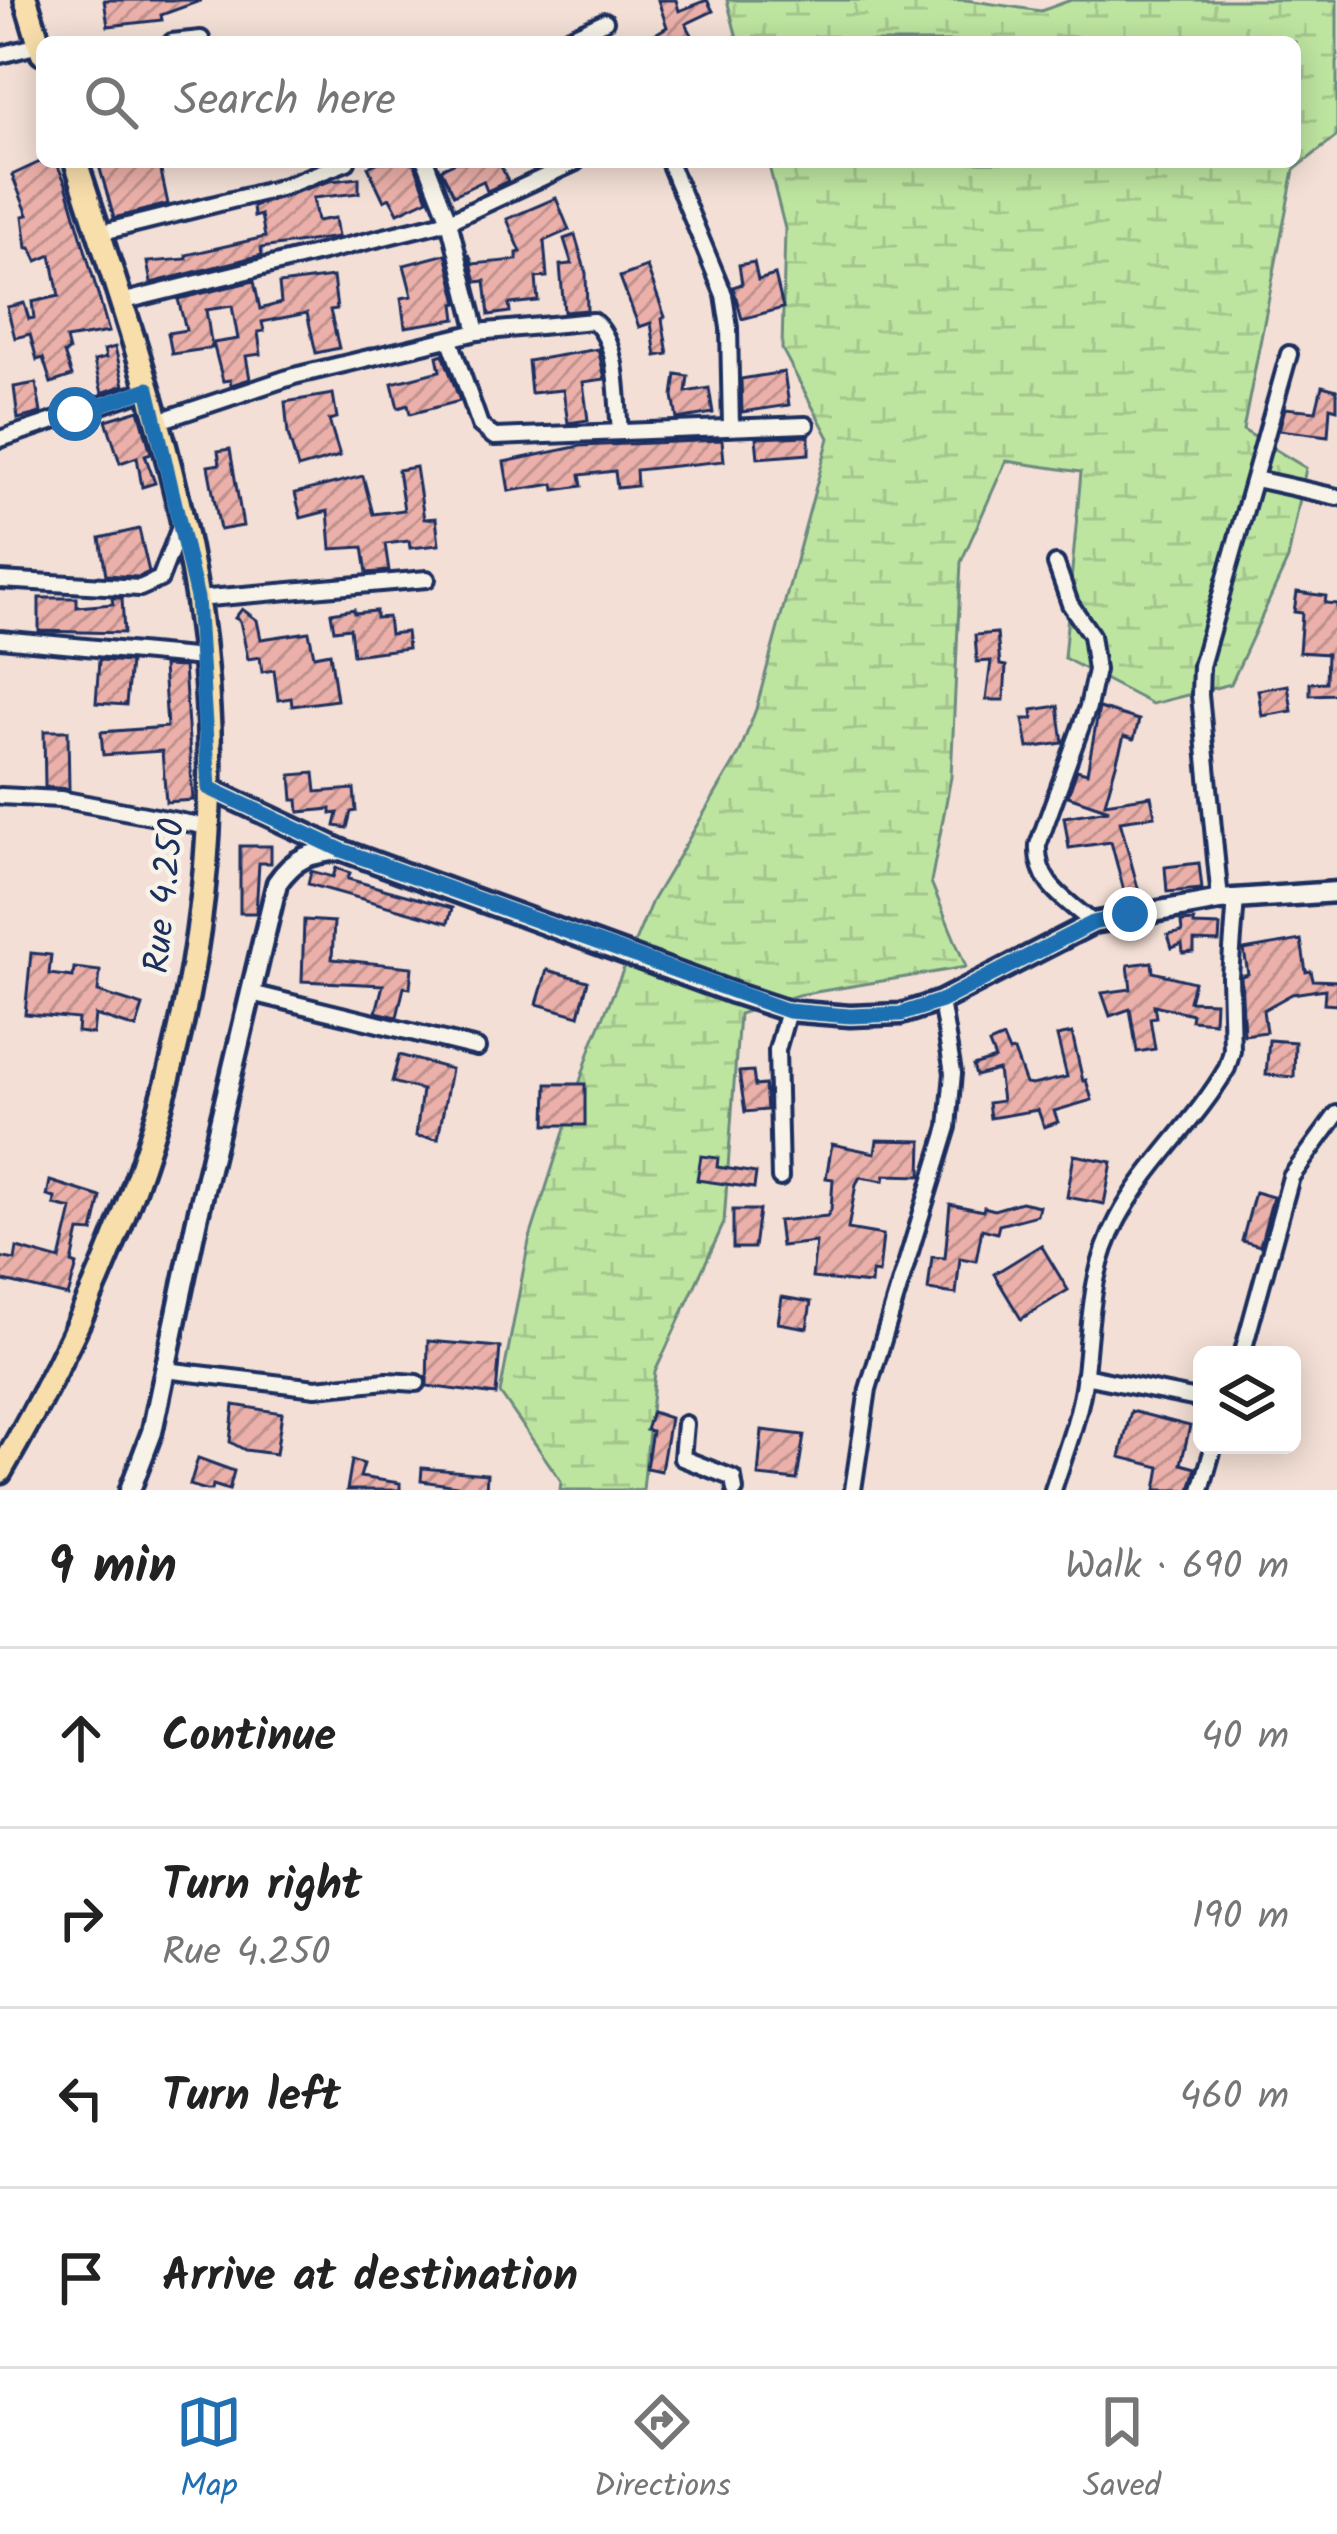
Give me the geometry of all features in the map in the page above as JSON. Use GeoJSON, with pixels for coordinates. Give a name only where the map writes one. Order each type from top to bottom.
{"type":"FeatureCollection","features":[{"type":"Feature","properties":{"kind":"main road"},"geometry":{"type":"LineString","coordinates":[[26,0],[37,36]]}},
{"type":"Feature","properties":{"kind":"main road","name":"Rue 4.250"},"geometry":{"type":"LineString","coordinates":[[0,1472],[50,1386],[90,1303],[145,1166],[173,1072],[194,973],[209,827],[203,658],[182,522],[159,421],[78,168]]}},
{"type":"Feature","properties":{"kind":"street"},"geometry":{"type":"LineString","coordinates":[[572,36],[605,21]]}},
{"type":"Feature","properties":{"kind":"street"},"geometry":{"type":"LineString","coordinates":[[0,55],[36,50]]}},
{"type":"Feature","properties":{"kind":"street"},"geometry":{"type":"LineString","coordinates":[[99,233],[280,188],[332,168]]}},
{"type":"Feature","properties":{"kind":"street"},"geometry":{"type":"LineString","coordinates":[[428,168],[449,220],[477,332]]}},
{"type":"Feature","properties":{"kind":"street"},"geometry":{"type":"LineString","coordinates":[[121,302],[449,220],[563,168]]}},
{"type":"Feature","properties":{"kind":"street"},"geometry":{"type":"LineString","coordinates":[[671,168],[724,295],[730,427]]}},
{"type":"Feature","properties":{"kind":"street"},"geometry":{"type":"LineString","coordinates":[[159,421],[294,376],[477,332],[593,321],[604,329],[610,345],[620,430]]}},
{"type":"Feature","properties":{"kind":"street"},"geometry":{"type":"LineString","coordinates":[[449,340],[485,433],[494,437],[806,425]]}},
{"type":"Feature","properties":{"kind":"street"},"geometry":{"type":"LineString","coordinates":[[1053,1490],[1084,1376],[1086,1328],[1096,1276],[1117,1221],[1227,1068],[1233,1036],[1228,899],[1199,695],[1201,666],[1288,354]]}},
{"type":"Feature","properties":{"kind":"street"},"geometry":{"type":"LineString","coordinates":[[0,439],[148,389]]}},
{"type":"Feature","properties":{"kind":"street"},"geometry":{"type":"LineString","coordinates":[[1255,479],[1337,497]]}},
{"type":"Feature","properties":{"kind":"street"},"geometry":{"type":"LineString","coordinates":[[0,580],[140,588],[154,584],[182,522]]}},
{"type":"Feature","properties":{"kind":"street"},"geometry":{"type":"LineString","coordinates":[[1056,564],[1070,604],[1091,635],[1096,670],[1037,860],[1044,881],[1093,923]]}},
{"type":"Feature","properties":{"kind":"street"},"geometry":{"type":"LineString","coordinates":[[197,598],[427,579]]}},
{"type":"Feature","properties":{"kind":"street"},"geometry":{"type":"LineString","coordinates":[[0,639],[203,658]]}},
{"type":"Feature","properties":{"kind":"street"},"geometry":{"type":"LineString","coordinates":[[209,788],[341,850],[788,1011],[901,1014],[941,1001],[1093,923],[1228,899],[1337,892]]}},
{"type":"Feature","properties":{"kind":"street"},"geometry":{"type":"LineString","coordinates":[[0,796],[60,799],[209,827]]}},
{"type":"Feature","properties":{"kind":"street"},"geometry":{"type":"LineString","coordinates":[[130,1490],[152,1432],[277,883],[290,863],[310,853],[341,850]]}},
{"type":"Feature","properties":{"kind":"street"},"geometry":{"type":"LineString","coordinates":[[251,993],[477,1048]]}},
{"type":"Feature","properties":{"kind":"street"},"geometry":{"type":"LineString","coordinates":[[853,1490],[868,1389],[951,1111],[953,1073],[941,1001]]}},
{"type":"Feature","properties":{"kind":"street"},"geometry":{"type":"LineString","coordinates":[[780,1178],[777,1050],[788,1011]]}},
{"type":"Feature","properties":{"kind":"street"},"geometry":{"type":"LineString","coordinates":[[1244,1346],[1291,1177],[1337,1114]]}},
{"type":"Feature","properties":{"kind":"street"},"geometry":{"type":"LineString","coordinates":[[165,1370],[316,1388],[417,1383]]}},
{"type":"Feature","properties":{"kind":"street"},"geometry":{"type":"LineString","coordinates":[[1084,1376],[1193,1398]]}},
{"type":"Feature","properties":{"kind":"street"},"geometry":{"type":"LineString","coordinates":[[685,1424],[682,1458],[733,1478],[735,1490]]}},
{"type":"Feature","properties":{"kind":"street"},"geometry":{"type":"LineString","coordinates":[[1202,1490],[1212,1454]]}},
{"type":"Feature","properties":{"kind":"green space"},"geometry":{"type":"Polygon","coordinates":[[[727,0],[966,0],[1041,11],[1071,0],[1337,0],[1337,136],[1301,164],[1301,36],[736,36],[727,0]]]}},
{"type":"Feature","properties":{"kind":"green space"},"geometry":{"type":"Polygon","coordinates":[[[770,168],[1297,168],[1243,430],[1306,468],[1288,559],[1231,684],[1152,704],[1064,658],[1081,472],[1006,461],[961,562],[951,777],[931,882],[966,967],[798,995],[739,1014],[724,1223],[655,1372],[643,1490],[560,1490],[561,1481],[500,1393],[529,1241],[592,1044],[652,901],[739,754],[756,709],[829,438],[782,349],[785,229],[770,168]]]}},
{"type":"Feature","properties":{"kind":"building"},"geometry":{"type":"Polygon","coordinates":[[[104,0],[200,1],[161,15],[162,20],[108,26],[104,0]]]}},
{"type":"Feature","properties":{"kind":"building"},"geometry":{"type":"Polygon","coordinates":[[[658,0],[676,0],[679,11],[707,0],[713,11],[686,24],[693,36],[652,36],[667,27],[658,0]]]}},
{"type":"Feature","properties":{"kind":"building"},"geometry":{"type":"Polygon","coordinates":[[[36,164],[36,168],[59,168],[109,332],[66,339],[69,351],[64,353],[72,376],[51,383],[43,358],[37,360],[30,334],[15,338],[7,307],[24,303],[29,319],[34,318],[32,302],[59,296],[51,255],[37,261],[27,248],[23,216],[28,215],[12,175],[36,164]]]}},
{"type":"Feature","properties":{"kind":"building"},"geometry":{"type":"Polygon","coordinates":[[[100,168],[160,168],[168,204],[114,218],[100,168]]]}},
{"type":"Feature","properties":{"kind":"building"},"geometry":{"type":"Polygon","coordinates":[[[368,168],[416,168],[428,199],[398,213],[390,198],[384,201],[368,168]]]}},
{"type":"Feature","properties":{"kind":"building"},"geometry":{"type":"Polygon","coordinates":[[[502,168],[508,181],[487,191],[483,181],[454,195],[441,169],[502,168]]]}},
{"type":"Feature","properties":{"kind":"building"},"geometry":{"type":"Polygon","coordinates":[[[359,178],[359,193],[313,198],[317,221],[335,218],[338,237],[261,248],[262,255],[151,283],[147,262],[187,259],[186,255],[265,237],[261,215],[254,217],[253,206],[330,181],[359,178]]]}},
{"type":"Feature","properties":{"kind":"building"},"geometry":{"type":"Polygon","coordinates":[[[556,198],[569,230],[544,241],[547,277],[536,278],[538,301],[509,304],[510,312],[489,315],[485,281],[476,282],[469,254],[473,264],[517,260],[521,252],[507,219],[556,198]]]}},
{"type":"Feature","properties":{"kind":"building"},"geometry":{"type":"Polygon","coordinates":[[[575,235],[586,273],[587,310],[564,312],[560,265],[572,264],[564,239],[575,235]]]}},
{"type":"Feature","properties":{"kind":"building"},"geometry":{"type":"Polygon","coordinates":[[[446,254],[458,303],[454,304],[456,319],[405,327],[401,298],[412,296],[404,265],[446,254]]]}},
{"type":"Feature","properties":{"kind":"building"},"geometry":{"type":"Polygon","coordinates":[[[754,262],[758,280],[775,275],[783,308],[742,319],[733,287],[742,284],[739,265],[754,262]]]}},
{"type":"Feature","properties":{"kind":"building"},"geometry":{"type":"Polygon","coordinates":[[[647,267],[665,317],[668,354],[656,356],[651,323],[639,327],[620,277],[647,267]]]}},
{"type":"Feature","properties":{"kind":"building"},"geometry":{"type":"Polygon","coordinates":[[[333,277],[337,309],[330,310],[339,348],[316,353],[307,313],[262,322],[264,331],[258,332],[261,354],[246,356],[250,379],[231,385],[230,380],[223,381],[213,343],[238,339],[232,306],[206,310],[212,348],[172,354],[168,333],[186,330],[178,299],[254,281],[260,309],[281,303],[279,284],[333,277]]]}},
{"type":"Feature","properties":{"kind":"building"},"geometry":{"type":"Polygon","coordinates":[[[115,347],[124,385],[102,393],[94,361],[106,358],[104,350],[115,347]]]}},
{"type":"Feature","properties":{"kind":"building"},"geometry":{"type":"Polygon","coordinates":[[[598,349],[605,379],[583,382],[588,420],[568,423],[563,390],[531,393],[528,361],[598,349]]]}},
{"type":"Feature","properties":{"kind":"building"},"geometry":{"type":"Polygon","coordinates":[[[443,354],[460,401],[410,414],[408,405],[398,408],[392,383],[440,371],[437,356],[443,354]]]}},
{"type":"Feature","properties":{"kind":"building"},"geometry":{"type":"Polygon","coordinates":[[[784,372],[789,405],[742,412],[741,379],[784,372]]]}},
{"type":"Feature","properties":{"kind":"building"},"geometry":{"type":"Polygon","coordinates":[[[676,374],[688,376],[686,392],[709,388],[713,413],[677,419],[676,374]]]}},
{"type":"Feature","properties":{"kind":"building"},"geometry":{"type":"Polygon","coordinates":[[[36,383],[41,413],[18,419],[14,387],[36,383]]]}},
{"type":"Feature","properties":{"kind":"building"},"geometry":{"type":"Polygon","coordinates":[[[1322,386],[1337,390],[1337,409],[1330,407],[1328,436],[1279,430],[1285,408],[1316,411],[1322,386]]]}},
{"type":"Feature","properties":{"kind":"building"},"geometry":{"type":"Polygon","coordinates":[[[333,394],[337,418],[329,420],[340,456],[298,468],[285,402],[333,394]]]}},
{"type":"Feature","properties":{"kind":"building"},"geometry":{"type":"Polygon","coordinates":[[[139,410],[151,453],[145,455],[155,483],[142,487],[137,457],[120,463],[106,420],[139,410]]]}},
{"type":"Feature","properties":{"kind":"building"},"geometry":{"type":"Polygon","coordinates":[[[809,436],[809,454],[758,458],[756,438],[809,436]]]}},
{"type":"Feature","properties":{"kind":"building"},"geometry":{"type":"Polygon","coordinates":[[[722,440],[724,461],[636,470],[637,486],[617,488],[615,471],[580,475],[582,486],[555,490],[554,484],[509,491],[504,462],[580,446],[722,440]]]}},
{"type":"Feature","properties":{"kind":"building"},"geometry":{"type":"Polygon","coordinates":[[[230,449],[243,526],[220,530],[208,466],[220,464],[218,451],[230,449]]]}},
{"type":"Feature","properties":{"kind":"building"},"geometry":{"type":"Polygon","coordinates":[[[416,467],[424,519],[436,518],[439,545],[385,544],[389,571],[367,573],[363,547],[331,549],[328,511],[301,518],[295,493],[363,476],[373,514],[404,510],[398,470],[416,467]]]}},
{"type":"Feature","properties":{"kind":"building"},"geometry":{"type":"Polygon","coordinates":[[[139,529],[149,572],[138,577],[106,575],[100,538],[139,529]]]}},
{"type":"Feature","properties":{"kind":"building"},"geometry":{"type":"Polygon","coordinates":[[[1297,592],[1326,596],[1325,603],[1337,604],[1337,694],[1310,695],[1310,683],[1326,682],[1327,654],[1299,652],[1302,613],[1294,612],[1297,592]]]}},
{"type":"Feature","properties":{"kind":"building"},"geometry":{"type":"Polygon","coordinates":[[[39,598],[77,598],[77,607],[113,604],[112,598],[122,598],[124,633],[39,631],[39,598]]]}},
{"type":"Feature","properties":{"kind":"building"},"geometry":{"type":"Polygon","coordinates":[[[242,609],[257,620],[261,639],[309,632],[314,656],[330,653],[337,700],[292,706],[291,698],[278,700],[274,670],[262,672],[260,657],[248,659],[240,621],[235,618],[242,609]]]}},
{"type":"Feature","properties":{"kind":"building"},"geometry":{"type":"Polygon","coordinates":[[[354,609],[354,613],[376,611],[376,618],[388,617],[390,634],[406,632],[408,648],[353,655],[350,628],[334,630],[331,613],[354,609]]]}},
{"type":"Feature","properties":{"kind":"building"},"geometry":{"type":"Polygon","coordinates":[[[997,633],[1000,665],[1006,666],[1004,700],[986,700],[991,661],[977,662],[975,635],[997,633]]]}},
{"type":"Feature","properties":{"kind":"building"},"geometry":{"type":"Polygon","coordinates":[[[99,660],[130,662],[126,705],[96,703],[99,660]]]}},
{"type":"Feature","properties":{"kind":"building"},"geometry":{"type":"Polygon","coordinates":[[[163,666],[184,667],[193,800],[166,802],[162,751],[103,755],[101,732],[167,727],[163,666]]]}},
{"type":"Feature","properties":{"kind":"building"},"geometry":{"type":"Polygon","coordinates":[[[1288,685],[1292,711],[1262,716],[1258,690],[1288,685]]]}},
{"type":"Feature","properties":{"kind":"building"},"geometry":{"type":"Polygon","coordinates":[[[1058,706],[1063,743],[1028,748],[1023,719],[1033,719],[1032,710],[1058,706]]]}},
{"type":"Feature","properties":{"kind":"building"},"geometry":{"type":"Polygon","coordinates":[[[1099,708],[1139,720],[1134,739],[1124,736],[1105,803],[1151,796],[1155,816],[1120,821],[1138,888],[1124,891],[1111,842],[1069,848],[1064,817],[1109,810],[1068,796],[1077,770],[1087,773],[1099,708]]]}},
{"type":"Feature","properties":{"kind":"building"},"geometry":{"type":"Polygon","coordinates":[[[44,731],[68,731],[69,789],[45,787],[44,731]]]}},
{"type":"Feature","properties":{"kind":"building"},"geometry":{"type":"Polygon","coordinates":[[[314,773],[316,792],[354,789],[356,811],[351,812],[347,828],[335,826],[338,813],[331,814],[331,809],[299,812],[291,775],[314,773]]]}},
{"type":"Feature","properties":{"kind":"building"},"geometry":{"type":"Polygon","coordinates":[[[240,846],[271,846],[271,863],[259,863],[256,913],[240,913],[240,846]]]}},
{"type":"Feature","properties":{"kind":"building"},"geometry":{"type":"Polygon","coordinates":[[[1199,863],[1202,889],[1167,892],[1165,867],[1199,863]]]}},
{"type":"Feature","properties":{"kind":"building"},"geometry":{"type":"Polygon","coordinates":[[[336,868],[350,873],[348,879],[452,908],[448,923],[308,884],[311,871],[333,877],[336,868]]]}},
{"type":"Feature","properties":{"kind":"building"},"geometry":{"type":"Polygon","coordinates":[[[304,920],[334,922],[332,959],[412,967],[410,988],[404,987],[397,1017],[376,1012],[383,985],[302,981],[304,920]]]}},
{"type":"Feature","properties":{"kind":"building"},"geometry":{"type":"Polygon","coordinates":[[[1194,921],[1194,925],[1220,926],[1219,942],[1194,941],[1194,952],[1183,953],[1182,944],[1172,948],[1168,935],[1182,932],[1181,922],[1194,921]]]}},
{"type":"Feature","properties":{"kind":"building"},"geometry":{"type":"Polygon","coordinates":[[[1301,940],[1306,972],[1311,971],[1313,980],[1337,981],[1337,1005],[1324,1004],[1325,989],[1292,994],[1263,1010],[1266,1032],[1244,1035],[1241,976],[1248,974],[1244,950],[1301,940]]]}},
{"type":"Feature","properties":{"kind":"building"},"geometry":{"type":"Polygon","coordinates":[[[31,953],[51,955],[49,974],[73,977],[74,968],[100,971],[98,992],[143,1006],[136,1028],[95,1015],[93,1034],[77,1032],[78,1019],[25,1014],[31,953]]]}},
{"type":"Feature","properties":{"kind":"building"},"geometry":{"type":"Polygon","coordinates":[[[1152,962],[1153,972],[1194,982],[1189,1001],[1215,1002],[1214,1022],[1191,1020],[1192,1014],[1154,1005],[1156,1017],[1150,1018],[1155,1049],[1137,1052],[1130,1009],[1110,1016],[1102,993],[1131,989],[1128,965],[1152,962]]]}},
{"type":"Feature","properties":{"kind":"building"},"geometry":{"type":"Polygon","coordinates":[[[547,970],[588,981],[579,1016],[537,1004],[547,970]]]}},
{"type":"Feature","properties":{"kind":"building"},"geometry":{"type":"Polygon","coordinates":[[[1072,1033],[1092,1100],[1054,1111],[1058,1122],[1044,1127],[1038,1110],[990,1118],[988,1103],[1002,1101],[998,1070],[976,1076],[973,1066],[995,1059],[989,1044],[1003,1038],[1009,1052],[1014,1051],[1026,1084],[1032,1085],[1067,1077],[1057,1036],[1072,1033]]]}},
{"type":"Feature","properties":{"kind":"building"},"geometry":{"type":"Polygon","coordinates":[[[1269,1040],[1295,1042],[1294,1077],[1266,1075],[1269,1040]]]}},
{"type":"Feature","properties":{"kind":"building"},"geometry":{"type":"Polygon","coordinates":[[[399,1055],[451,1069],[438,1139],[416,1136],[422,1090],[392,1082],[399,1055]]]}},
{"type":"Feature","properties":{"kind":"building"},"geometry":{"type":"Polygon","coordinates":[[[753,1071],[755,1086],[765,1085],[767,1110],[745,1112],[739,1072],[753,1071]]]}},
{"type":"Feature","properties":{"kind":"building"},"geometry":{"type":"Polygon","coordinates":[[[547,1084],[585,1084],[585,1125],[546,1125],[547,1084]]]}},
{"type":"Feature","properties":{"kind":"building"},"geometry":{"type":"Polygon","coordinates":[[[877,1140],[922,1141],[921,1176],[885,1175],[884,1181],[860,1177],[856,1184],[848,1229],[883,1235],[879,1273],[872,1272],[871,1284],[812,1278],[816,1242],[781,1246],[778,1221],[827,1216],[833,1179],[826,1178],[832,1144],[875,1153],[877,1140]]]}},
{"type":"Feature","properties":{"kind":"building"},"geometry":{"type":"Polygon","coordinates":[[[1074,1155],[1112,1162],[1104,1204],[1067,1197],[1074,1155]]]}},
{"type":"Feature","properties":{"kind":"building"},"geometry":{"type":"Polygon","coordinates":[[[701,1156],[718,1158],[717,1167],[756,1173],[754,1188],[697,1180],[701,1156]]]}},
{"type":"Feature","properties":{"kind":"building"},"geometry":{"type":"Polygon","coordinates":[[[50,1181],[101,1197],[93,1232],[79,1231],[72,1263],[77,1265],[68,1296],[0,1280],[0,1257],[15,1260],[17,1248],[60,1260],[72,1209],[54,1205],[55,1198],[47,1196],[50,1181]]]}},
{"type":"Feature","properties":{"kind":"building"},"geometry":{"type":"Polygon","coordinates":[[[1255,1192],[1273,1197],[1260,1246],[1242,1241],[1255,1192]]]}},
{"type":"Feature","properties":{"kind":"building"},"geometry":{"type":"Polygon","coordinates":[[[1021,1202],[1039,1206],[1037,1215],[999,1225],[997,1233],[982,1229],[976,1261],[960,1258],[956,1294],[928,1290],[932,1257],[945,1258],[950,1204],[983,1211],[984,1207],[994,1210],[1021,1202]]]}},
{"type":"Feature","properties":{"kind":"building"},"geometry":{"type":"Polygon","coordinates":[[[733,1210],[759,1210],[754,1248],[733,1248],[733,1210]]]}},
{"type":"Feature","properties":{"kind":"building"},"geometry":{"type":"Polygon","coordinates":[[[1041,1245],[1068,1290],[1021,1319],[994,1274],[1041,1245]]]}},
{"type":"Feature","properties":{"kind":"building"},"geometry":{"type":"Polygon","coordinates":[[[782,1297],[811,1302],[807,1328],[778,1323],[782,1297]]]}},
{"type":"Feature","properties":{"kind":"building"},"geometry":{"type":"Polygon","coordinates":[[[428,1341],[500,1347],[496,1395],[427,1386],[428,1341]]]}},
{"type":"Feature","properties":{"kind":"building"},"geometry":{"type":"Polygon","coordinates":[[[234,1405],[282,1413],[276,1454],[245,1450],[230,1442],[234,1405]]]}},
{"type":"Feature","properties":{"kind":"building"},"geometry":{"type":"Polygon","coordinates":[[[1131,1411],[1190,1426],[1181,1464],[1196,1468],[1190,1490],[1156,1490],[1160,1467],[1120,1457],[1131,1411]]]}},
{"type":"Feature","properties":{"kind":"building"},"geometry":{"type":"Polygon","coordinates":[[[652,1412],[670,1418],[661,1471],[646,1468],[652,1431],[646,1430],[652,1412]]]}},
{"type":"Feature","properties":{"kind":"building"},"geometry":{"type":"Polygon","coordinates":[[[762,1430],[804,1435],[797,1480],[758,1476],[762,1430]]]}},
{"type":"Feature","properties":{"kind":"building"},"geometry":{"type":"Polygon","coordinates":[[[198,1458],[234,1471],[229,1490],[190,1485],[198,1458]]]}},
{"type":"Feature","properties":{"kind":"building"},"geometry":{"type":"Polygon","coordinates":[[[352,1460],[364,1464],[360,1477],[400,1483],[400,1490],[347,1490],[352,1460]]]}},
{"type":"Feature","properties":{"kind":"building"},"geometry":{"type":"Polygon","coordinates":[[[422,1468],[487,1474],[486,1490],[421,1481],[422,1468]]]}},
{"type":"Feature","properties":{"kind":"route"},"geometry":{"type":"LineString","coordinates":[[75,414],[148,389],[197,598],[209,788],[341,850],[788,1011],[901,1014],[941,1001],[1093,923],[1130,914]]}}]}
